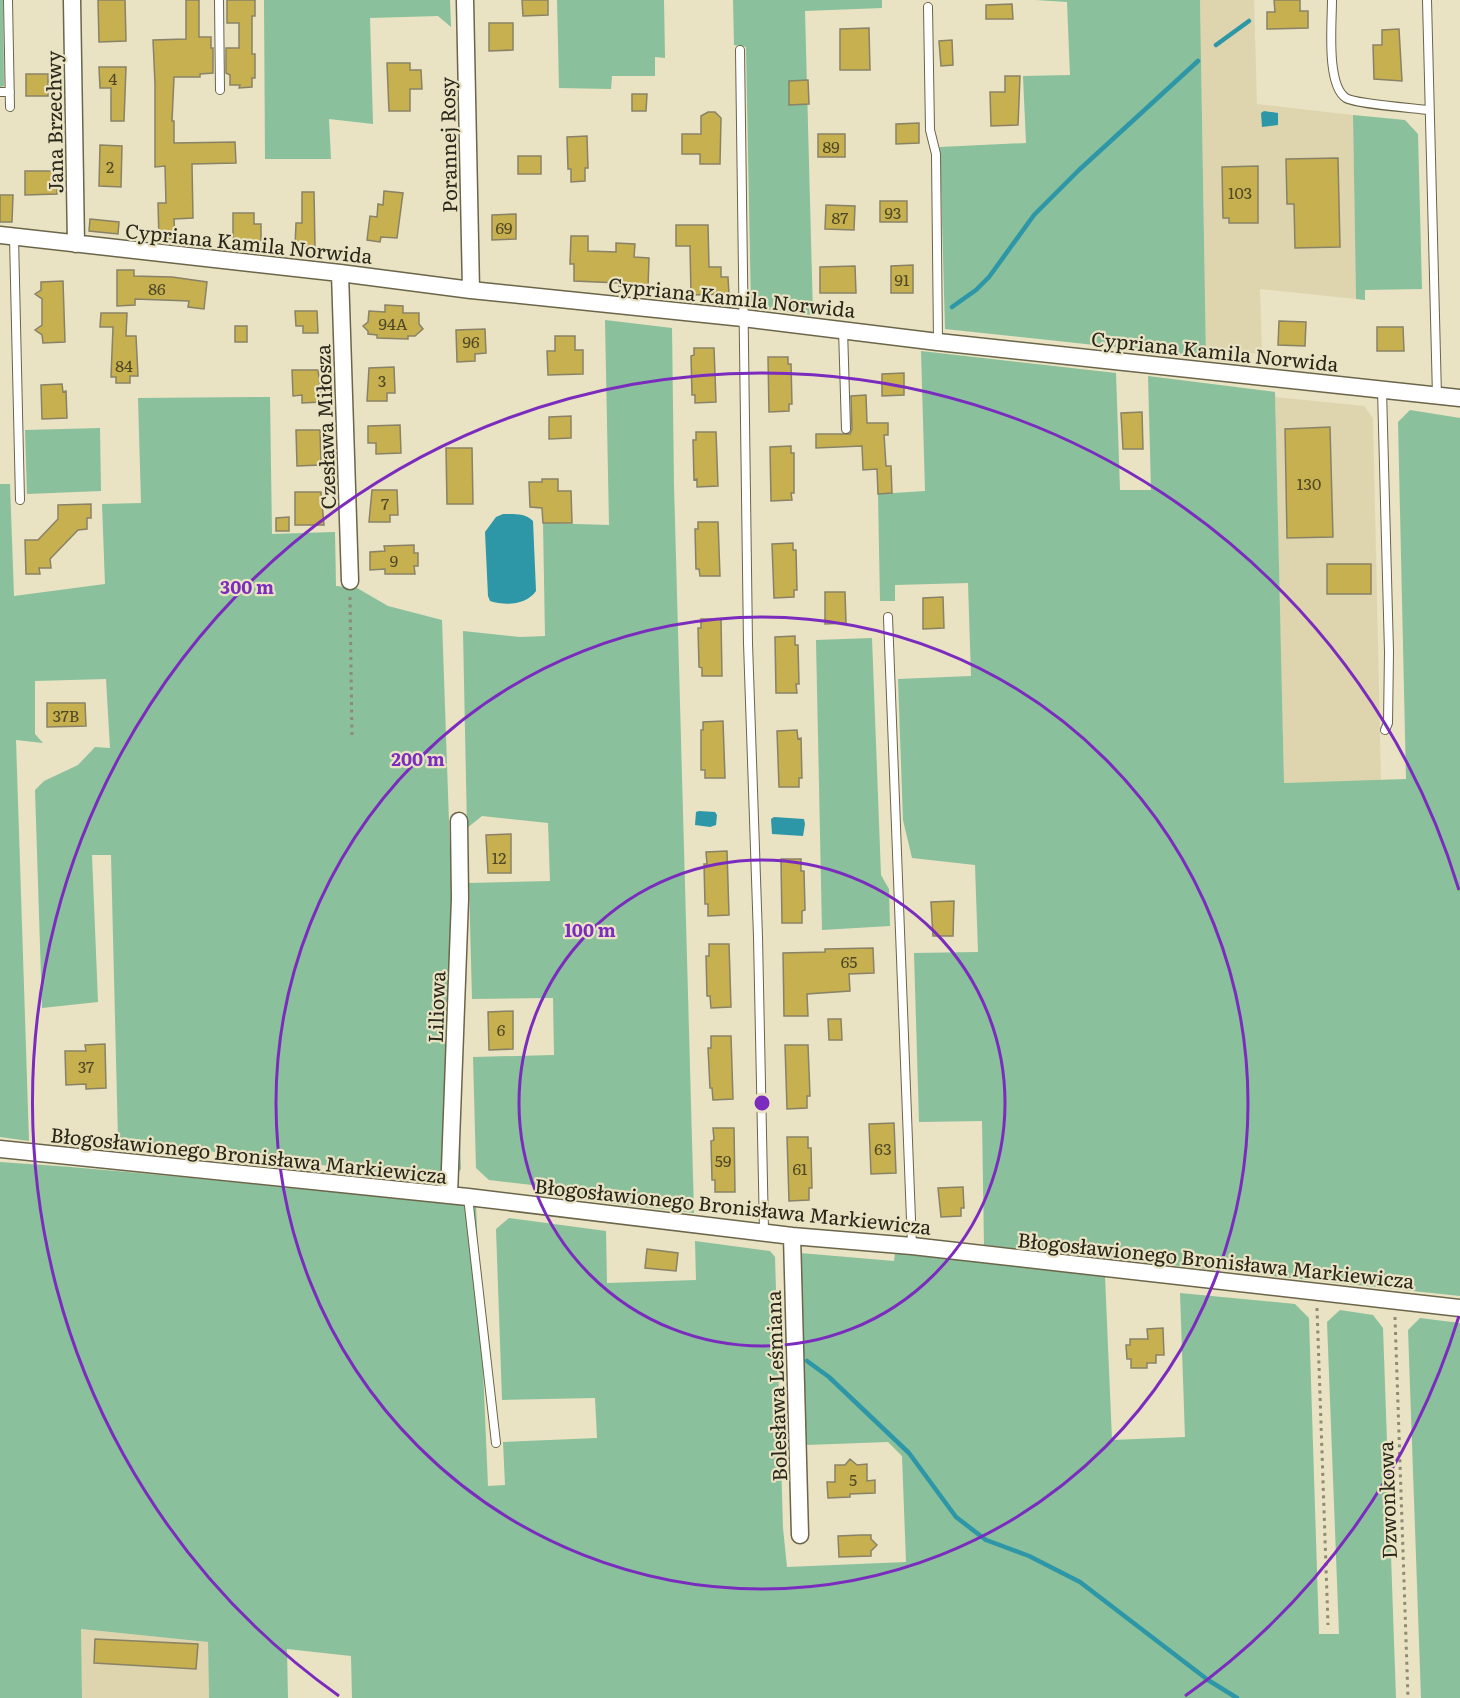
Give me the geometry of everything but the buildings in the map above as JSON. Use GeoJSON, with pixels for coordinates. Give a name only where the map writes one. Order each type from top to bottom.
{"type":"FeatureCollection","features":[{"type":"Feature","properties":{"kind":"street","name":"Jana Brzechwy"},"geometry":{"type":"LineString","coordinates":[[72,0],[76,244]]}},
{"type":"Feature","properties":{"kind":"street","name":"Porannej Rosy"},"geometry":{"type":"LineString","coordinates":[[465,0],[471,290]]}},
{"type":"Feature","properties":{"kind":"street","name":"Cypriana Kamila Norwida"},"geometry":{"type":"LineString","coordinates":[[7,236],[471,290],[1460,398]]}},
{"type":"Feature","properties":{"kind":"street","name":"Czesława Miłosza"},"geometry":{"type":"LineString","coordinates":[[340,273],[350,581]]}},
{"type":"Feature","properties":{"kind":"street","name":"Liliowa"},"geometry":{"type":"LineString","coordinates":[[449,1195],[460,899],[459,821]]}},
{"type":"Feature","properties":{"kind":"street","name":"Błogosławionego Bronisława Markiewicza"},"geometry":{"type":"LineString","coordinates":[[0,1149],[468,1197],[792,1236],[912,1246],[1460,1308]]}},
{"type":"Feature","properties":{"kind":"street","name":"Bolesława Leśmiana"},"geometry":{"type":"LineString","coordinates":[[792,1236],[800,1535]]}},
{"type":"Feature","properties":{"kind":"lane"},"geometry":{"type":"LineString","coordinates":[[8,0],[10,107]]}},
{"type":"Feature","properties":{"kind":"lane"},"geometry":{"type":"LineString","coordinates":[[219,0],[220,90]]}},
{"type":"Feature","properties":{"kind":"lane"},"geometry":{"type":"LineString","coordinates":[[1332,0],[1333,75],[1340,92],[1353,101],[1429,110]]}},
{"type":"Feature","properties":{"kind":"lane"},"geometry":{"type":"LineString","coordinates":[[1427,0],[1437,396]]}},
{"type":"Feature","properties":{"kind":"lane"},"geometry":{"type":"LineString","coordinates":[[928,7],[930,130],[936,154],[938,342]]}},
{"type":"Feature","properties":{"kind":"lane"},"geometry":{"type":"LineString","coordinates":[[740,50],[747,631],[758,937],[764,1232]]}},
{"type":"Feature","properties":{"kind":"lane"},"geometry":{"type":"LineString","coordinates":[[0,92],[10,92]]}},
{"type":"Feature","properties":{"kind":"lane"},"geometry":{"type":"LineString","coordinates":[[7,236],[20,500]]}},
{"type":"Feature","properties":{"kind":"lane"},"geometry":{"type":"LineString","coordinates":[[843,329],[846,429]]}},
{"type":"Feature","properties":{"kind":"lane"},"geometry":{"type":"LineString","coordinates":[[1382,390],[1389,652],[1388,723],[1385,730]]}},
{"type":"Feature","properties":{"kind":"lane"},"geometry":{"type":"LineString","coordinates":[[888,617],[912,1246]]}},
{"type":"Feature","properties":{"kind":"lane"},"geometry":{"type":"LineString","coordinates":[[468,1197],[496,1443]]}},
{"type":"Feature","properties":{"kind":"path"},"geometry":{"type":"LineString","coordinates":[[350,581],[352,739]]}},
{"type":"Feature","properties":{"kind":"path"},"geometry":{"type":"LineString","coordinates":[[1317,1292],[1328,1625]]}},
{"type":"Feature","properties":{"kind":"path","name":"Dzwonkowa"},"geometry":{"type":"LineString","coordinates":[[1394,1300],[1408,1698]]}},
{"type":"Feature","properties":{"kind":"shaded area"},"geometry":{"type":"Polygon","coordinates":[[[1200,0],[1254,0],[1257,104],[1353,115],[1356,299],[1260,289],[1262,354],[1206,349],[1200,0]]]}},
{"type":"Feature","properties":{"kind":"shaded area"},"geometry":{"type":"Polygon","coordinates":[[[1275,397],[1364,406],[1373,418],[1381,781],[1284,783],[1275,397]]]}},
{"type":"Feature","properties":{"kind":"shaded area"},"geometry":{"type":"Polygon","coordinates":[[[80,1629],[208,1642],[209,1698],[82,1698],[80,1629]]]}},
{"type":"Feature","properties":{"kind":"green space"},"geometry":{"type":"Polygon","coordinates":[[[0,0],[3,0],[4,86],[0,87],[0,0]]]}},
{"type":"Feature","properties":{"kind":"green space"},"geometry":{"type":"Polygon","coordinates":[[[264,0],[450,0],[451,27],[438,16],[370,18],[373,124],[329,119],[331,159],[265,159],[264,0]]]}},
{"type":"Feature","properties":{"kind":"green space"},"geometry":{"type":"Polygon","coordinates":[[[557,0],[664,0],[665,58],[655,57],[655,76],[612,76],[611,89],[559,88],[557,0]]]}},
{"type":"Feature","properties":{"kind":"green space"},"geometry":{"type":"Polygon","coordinates":[[[733,0],[882,0],[882,8],[805,11],[813,315],[751,308],[746,47],[734,45],[733,0]]]}},
{"type":"Feature","properties":{"kind":"green space"},"geometry":{"type":"Polygon","coordinates":[[[1035,0],[1200,0],[1206,357],[945,329],[940,147],[1026,143],[1023,76],[1070,75],[1067,2],[1035,0]]]}},
{"type":"Feature","properties":{"kind":"green space"},"geometry":{"type":"Polygon","coordinates":[[[1353,115],[1405,120],[1418,134],[1422,289],[1365,290],[1365,300],[1356,299],[1353,115]]]}},
{"type":"Feature","properties":{"kind":"green space"},"geometry":{"type":"Polygon","coordinates":[[[605,320],[672,328],[674,485],[694,1213],[559,1197],[559,1188],[489,1180],[476,1168],[473,1057],[554,1055],[553,998],[472,999],[469,883],[550,881],[548,823],[482,816],[467,828],[463,631],[520,637],[545,636],[543,523],[609,525],[605,320]]]}},
{"type":"Feature","properties":{"kind":"green space"},"geometry":{"type":"Polygon","coordinates":[[[921,351],[1116,373],[1120,490],[1151,490],[1148,376],[1275,392],[1284,783],[1406,779],[1398,422],[1410,410],[1460,418],[1460,1296],[984,1245],[982,1121],[919,1122],[914,953],[978,952],[975,865],[912,858],[903,820],[898,679],[971,676],[968,583],[895,585],[895,601],[880,601],[878,494],[925,491],[921,351]]]}},
{"type":"Feature","properties":{"kind":"green space"},"geometry":{"type":"Polygon","coordinates":[[[270,397],[272,534],[335,532],[336,586],[357,588],[388,606],[442,620],[461,1169],[452,1181],[118,1140],[111,855],[92,855],[98,1002],[42,1008],[35,790],[44,781],[78,765],[95,747],[110,748],[106,679],[35,681],[35,734],[43,743],[16,740],[29,1141],[0,1137],[0,484],[10,484],[14,596],[105,584],[102,504],[141,503],[138,398],[270,397]]]}},
{"type":"Feature","properties":{"kind":"green space"},"geometry":{"type":"Polygon","coordinates":[[[100,428],[101,491],[27,494],[25,430],[100,428]]]}},
{"type":"Feature","properties":{"kind":"green space"},"geometry":{"type":"Polygon","coordinates":[[[872,638],[881,875],[889,889],[890,926],[822,930],[816,640],[872,638]]]}},
{"type":"Feature","properties":{"kind":"green space"},"geometry":{"type":"Polygon","coordinates":[[[0,1162],[476,1204],[488,1486],[505,1485],[503,1442],[597,1438],[595,1398],[502,1400],[496,1229],[509,1218],[606,1231],[607,1283],[696,1280],[695,1241],[770,1251],[775,1257],[783,1528],[787,1567],[906,1562],[902,1456],[888,1442],[806,1445],[800,1253],[894,1261],[895,1253],[1105,1276],[1112,1440],[1185,1437],[1180,1293],[1295,1304],[1309,1318],[1319,1634],[1339,1634],[1327,1322],[1340,1310],[1373,1315],[1383,1328],[1396,1698],[352,1698],[351,1656],[287,1649],[288,1698],[209,1698],[208,1642],[81,1629],[82,1698],[0,1698],[0,1162]]]}},
{"type":"Feature","properties":{"kind":"green space"},"geometry":{"type":"Polygon","coordinates":[[[1420,1318],[1460,1323],[1460,1698],[1421,1698],[1408,1330],[1420,1318]]]}},
{"type":"Feature","properties":{"kind":"water"},"geometry":{"type":"Polygon","coordinates":[[[1264,111],[1278,113],[1278,125],[1262,127],[1261,113],[1264,111]]]}},
{"type":"Feature","properties":{"kind":"water"},"geometry":{"type":"Polygon","coordinates":[[[503,514],[523,515],[533,521],[536,591],[521,602],[503,604],[490,601],[488,596],[485,532],[496,517],[503,514]]]}},
{"type":"Feature","properties":{"kind":"water"},"geometry":{"type":"Polygon","coordinates":[[[696,812],[715,812],[716,825],[710,827],[695,825],[696,812]]]}},
{"type":"Feature","properties":{"kind":"water"},"geometry":{"type":"Polygon","coordinates":[[[774,817],[804,819],[803,836],[772,834],[771,819],[774,817]]]}},
{"type":"Feature","properties":{"kind":"waterway"},"geometry":{"type":"LineString","coordinates":[[1216,45],[1249,21]]}},
{"type":"Feature","properties":{"kind":"waterway"},"geometry":{"type":"LineString","coordinates":[[952,307],[976,290],[989,277],[1034,215],[1079,170],[1198,61]]}},
{"type":"Feature","properties":{"kind":"waterway"},"geometry":{"type":"LineString","coordinates":[[807,1361],[829,1377],[909,1453],[956,1517],[986,1540],[1029,1556],[1080,1582],[1208,1680],[1237,1698]]}}]}
